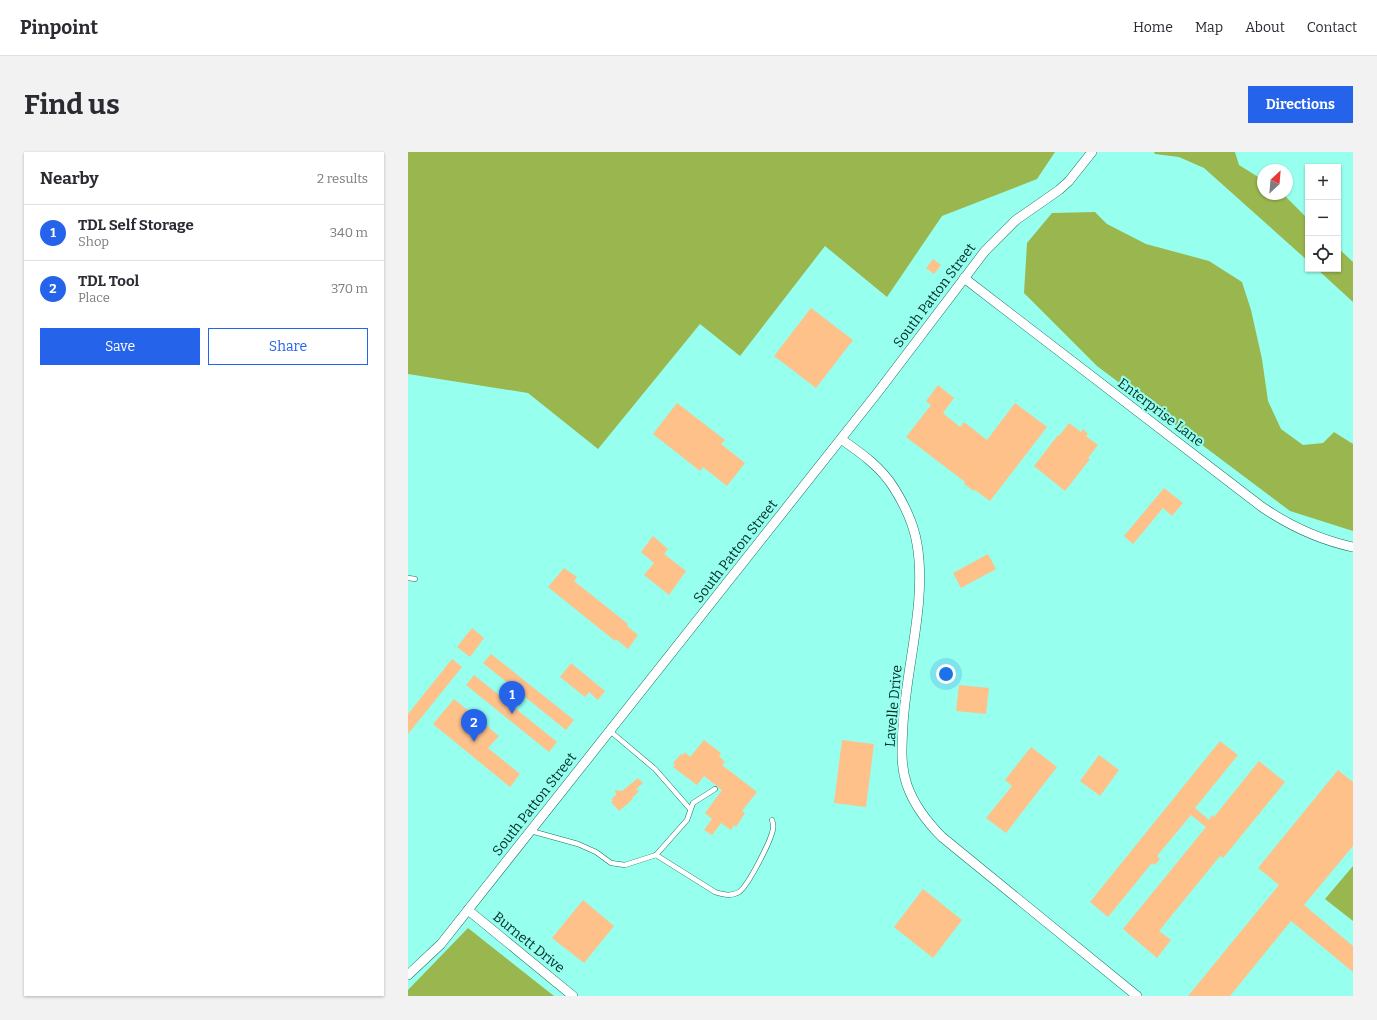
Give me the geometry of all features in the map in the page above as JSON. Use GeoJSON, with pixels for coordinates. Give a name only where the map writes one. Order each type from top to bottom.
{"type":"FeatureCollection","features":[{"type":"Feature","properties":{"kind":"street","name":"South Patton Street"},"geometry":{"type":"LineString","coordinates":[[408,975],[441,944],[878,392],[985,251],[1000,234],[1016,220],[1059,190],[1092,152]]}},
{"type":"Feature","properties":{"kind":"street","name":"Enterprise Lane"},"geometry":{"type":"LineString","coordinates":[[964,278],[1262,507],[1299,529],[1319,538],[1353,547]]}},
{"type":"Feature","properties":{"kind":"street","name":"Lavelle Drive"},"geometry":{"type":"LineString","coordinates":[[841,438],[868,458],[894,487],[909,519],[917,544],[919,591],[904,707],[902,750],[905,776],[914,800],[927,821],[942,837],[1137,996]]}},
{"type":"Feature","properties":{"kind":"street","name":"Burnett Drive"},"geometry":{"type":"LineString","coordinates":[[468,910],[573,996]]}},
{"type":"Feature","properties":{"kind":"lane"},"geometry":{"type":"LineString","coordinates":[[408,578],[416,579]]}},
{"type":"Feature","properties":{"kind":"lane"},"geometry":{"type":"LineString","coordinates":[[610,731],[655,769],[690,809]]}},
{"type":"Feature","properties":{"kind":"lane"},"geometry":{"type":"LineString","coordinates":[[531,831],[578,844],[596,852],[611,863],[625,865],[656,855],[687,820],[693,803],[714,789]]}},
{"type":"Feature","properties":{"kind":"lane"},"geometry":{"type":"LineString","coordinates":[[656,855],[715,892],[731,895],[744,887],[754,871],[770,840],[774,828],[772,820]]}},
{"type":"Feature","properties":{"kind":"green space"},"geometry":{"type":"Polygon","coordinates":[[[408,152],[1055,152],[1037,179],[942,216],[887,297],[825,246],[740,356],[700,324],[598,449],[528,393],[408,374],[408,152]]]}},
{"type":"Feature","properties":{"kind":"green space"},"geometry":{"type":"Polygon","coordinates":[[[1154,152],[1235,152],[1239,165],[1257,176],[1257,200],[1289,200],[1305,216],[1305,258],[1204,168],[1179,157],[1155,154],[1154,152]]]}},
{"type":"Feature","properties":{"kind":"green space"},"geometry":{"type":"Polygon","coordinates":[[[1095,212],[1107,224],[1146,244],[1209,261],[1242,282],[1251,310],[1262,359],[1268,401],[1281,429],[1303,445],[1323,443],[1334,432],[1353,444],[1353,531],[1290,511],[1097,366],[1024,293],[1027,243],[1052,213],[1095,212]]]}},
{"type":"Feature","properties":{"kind":"green space"},"geometry":{"type":"Polygon","coordinates":[[[1341,251],[1353,262],[1353,302],[1320,272],[1341,272],[1341,251]]]}},
{"type":"Feature","properties":{"kind":"green space"},"geometry":{"type":"Polygon","coordinates":[[[1353,866],[1353,921],[1325,899],[1353,866]]]}},
{"type":"Feature","properties":{"kind":"green space"},"geometry":{"type":"Polygon","coordinates":[[[468,928],[554,996],[408,996],[408,990],[468,928]]]}},
{"type":"Feature","properties":{"kind":"building"},"geometry":{"type":"Polygon","coordinates":[[[933,259],[941,265],[934,274],[926,268],[933,259]]]}},
{"type":"Feature","properties":{"kind":"building"},"geometry":{"type":"Polygon","coordinates":[[[811,308],[853,340],[816,388],[774,356],[811,308]]]}},
{"type":"Feature","properties":{"kind":"building"},"geometry":{"type":"Polygon","coordinates":[[[938,385],[954,398],[943,413],[960,427],[964,422],[987,440],[1015,403],[1047,427],[990,501],[964,484],[965,482],[906,437],[931,405],[926,401],[938,385]]]}},
{"type":"Feature","properties":{"kind":"building"},"geometry":{"type":"Polygon","coordinates":[[[677,403],[725,440],[721,444],[745,463],[727,486],[703,467],[700,471],[653,434],[677,403]]]}},
{"type":"Feature","properties":{"kind":"building"},"geometry":{"type":"Polygon","coordinates":[[[1069,423],[1081,432],[1083,429],[1088,434],[1086,436],[1098,445],[1088,458],[1090,459],[1065,491],[1034,466],[1069,423]]]}},
{"type":"Feature","properties":{"kind":"building"},"geometry":{"type":"Polygon","coordinates":[[[1164,488],[1183,503],[1172,516],[1163,508],[1133,544],[1124,536],[1164,488]]]}},
{"type":"Feature","properties":{"kind":"building"},"geometry":{"type":"Polygon","coordinates":[[[653,536],[668,549],[664,554],[686,571],[669,595],[644,575],[654,563],[641,552],[653,536]]]}},
{"type":"Feature","properties":{"kind":"building"},"geometry":{"type":"Polygon","coordinates":[[[988,554],[996,569],[961,588],[953,573],[988,554]]]}},
{"type":"Feature","properties":{"kind":"building"},"geometry":{"type":"Polygon","coordinates":[[[564,568],[577,577],[574,581],[628,624],[627,626],[638,635],[628,649],[616,639],[615,641],[548,587],[564,568]]]}},
{"type":"Feature","properties":{"kind":"building"},"geometry":{"type":"Polygon","coordinates":[[[472,628],[484,638],[470,657],[457,647],[472,628]]]}},
{"type":"Feature","properties":{"kind":"building"},"geometry":{"type":"Polygon","coordinates":[[[491,654],[574,720],[566,730],[483,663],[491,654]]]}},
{"type":"Feature","properties":{"kind":"building"},"geometry":{"type":"Polygon","coordinates":[[[452,659],[462,667],[408,734],[408,714],[452,659]]]}},
{"type":"Feature","properties":{"kind":"building"},"geometry":{"type":"Polygon","coordinates":[[[571,663],[605,691],[598,700],[589,692],[585,697],[560,677],[571,663]]]}},
{"type":"Feature","properties":{"kind":"building"},"geometry":{"type":"Polygon","coordinates":[[[474,675],[557,742],[549,752],[466,685],[474,675]]]}},
{"type":"Feature","properties":{"kind":"building"},"geometry":{"type":"Polygon","coordinates":[[[959,685],[989,688],[986,714],[956,711],[959,685]]]}},
{"type":"Feature","properties":{"kind":"building"},"geometry":{"type":"Polygon","coordinates":[[[454,699],[499,736],[488,748],[520,774],[510,787],[433,724],[454,699]]]}},
{"type":"Feature","properties":{"kind":"building"},"geometry":{"type":"Polygon","coordinates":[[[704,740],[721,753],[719,756],[725,762],[722,765],[757,792],[742,811],[745,813],[736,827],[734,825],[731,830],[721,823],[712,835],[704,830],[712,819],[705,813],[722,790],[704,776],[697,785],[673,767],[675,765],[673,763],[681,754],[683,755],[685,752],[690,757],[704,740]]]}},
{"type":"Feature","properties":{"kind":"building"},"geometry":{"type":"Polygon","coordinates":[[[842,740],[874,744],[866,807],[834,803],[842,740]]]}},
{"type":"Feature","properties":{"kind":"building"},"geometry":{"type":"Polygon","coordinates":[[[1220,741],[1238,755],[1195,808],[1209,820],[1212,815],[1214,817],[1259,761],[1285,782],[1223,858],[1220,856],[1159,931],[1171,940],[1157,958],[1123,929],[1206,827],[1191,815],[1157,856],[1160,859],[1155,865],[1152,863],[1108,917],[1090,902],[1220,741]]]}},
{"type":"Feature","properties":{"kind":"building"},"geometry":{"type":"Polygon","coordinates":[[[1031,747],[1057,767],[1006,833],[986,818],[1012,786],[1005,780],[1031,747]]]}},
{"type":"Feature","properties":{"kind":"building"},"geometry":{"type":"Polygon","coordinates":[[[1099,755],[1119,770],[1100,796],[1080,781],[1099,755]]]}},
{"type":"Feature","properties":{"kind":"building"},"geometry":{"type":"Polygon","coordinates":[[[1338,770],[1353,782],[1353,846],[1304,905],[1353,946],[1353,972],[1291,921],[1230,996],[1188,996],[1279,885],[1258,868],[1338,770]]]}},
{"type":"Feature","properties":{"kind":"building"},"geometry":{"type":"Polygon","coordinates":[[[638,778],[643,783],[636,789],[639,791],[632,798],[633,799],[619,811],[611,802],[613,800],[611,799],[616,795],[615,790],[622,791],[638,778]]]}},
{"type":"Feature","properties":{"kind":"building"},"geometry":{"type":"Polygon","coordinates":[[[923,889],[962,920],[933,958],[894,927],[923,889]]]}},
{"type":"Feature","properties":{"kind":"building"},"geometry":{"type":"Polygon","coordinates":[[[583,900],[614,926],[584,963],[552,938],[583,900]]]}},
{"type":"Feature","properties":{"kind":"place","name":"TDL Self Storage"},"geometry":{"type":"Point","coordinates":[512,714]}},
{"type":"Feature","properties":{"kind":"place","name":"TDL Tool"},"geometry":{"type":"Point","coordinates":[474,742]}}]}
